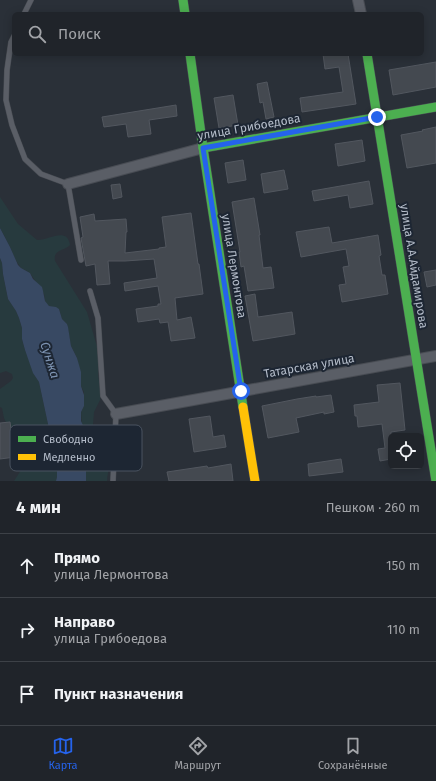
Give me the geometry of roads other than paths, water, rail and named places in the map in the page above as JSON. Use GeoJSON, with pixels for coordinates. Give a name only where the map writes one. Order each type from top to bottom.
{"type":"FeatureCollection","features":[{"type":"Feature","properties":{"kind":"street"},"geometry":{"type":"LineString","coordinates":[[183,0],[185,12]]}},
{"type":"Feature","properties":{"kind":"street"},"geometry":{"type":"LineString","coordinates":[[358,0],[361,12]]}},
{"type":"Feature","properties":{"kind":"street","name":"улица Лермонтова"},"geometry":{"type":"LineString","coordinates":[[190,56],[203,148],[255,481]]}},
{"type":"Feature","properties":{"kind":"street","name":"улица А.А.Айдамирова"},"geometry":{"type":"LineString","coordinates":[[367,56],[436,481]]}},
{"type":"Feature","properties":{"kind":"street","name":"улица Грибоедова"},"geometry":{"type":"LineString","coordinates":[[68,184],[203,148],[436,107]]}},
{"type":"Feature","properties":{"kind":"street","name":"Татарская улица"},"geometry":{"type":"LineString","coordinates":[[116,414],[436,356]]}},
{"type":"Feature","properties":{"kind":"lane"},"geometry":{"type":"LineString","coordinates":[[25,12],[31,0]]}},
{"type":"Feature","properties":{"kind":"lane"},"geometry":{"type":"LineString","coordinates":[[12,42],[7,70],[6,100],[12,125],[25,159],[41,174],[68,184],[81,260]]}},
{"type":"Feature","properties":{"kind":"lane"},"geometry":{"type":"LineString","coordinates":[[90,291],[98,318],[103,396],[116,414],[116,425]]}},
{"type":"Feature","properties":{"kind":"lane"},"geometry":{"type":"LineString","coordinates":[[113,471],[113,481]]}},
{"type":"Feature","properties":{"kind":"water","name":"Сунжа"},"geometry":{"type":"Polygon","coordinates":[[[0,228],[18,265],[30,273],[33,279],[42,287],[45,301],[49,306],[59,309],[62,319],[67,324],[71,346],[77,358],[81,372],[81,386],[84,395],[84,406],[81,412],[81,421],[83,425],[48,425],[39,382],[33,373],[25,350],[19,318],[8,299],[0,258],[0,228]]]}},
{"type":"Feature","properties":{"kind":"water"},"geometry":{"type":"Polygon","coordinates":[[[57,471],[86,471],[86,481],[56,481],[57,471]]]}}]}
